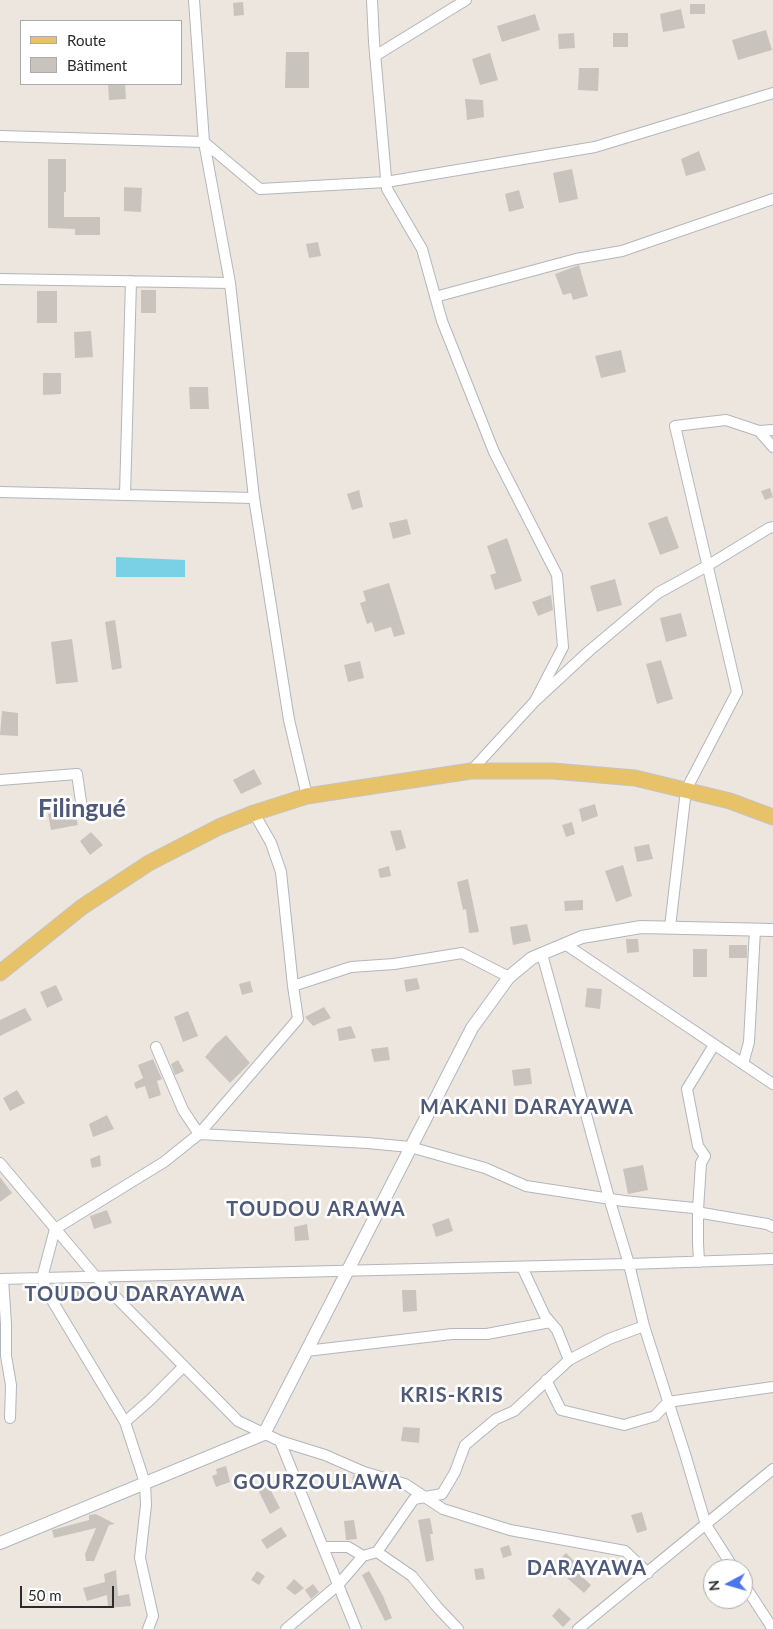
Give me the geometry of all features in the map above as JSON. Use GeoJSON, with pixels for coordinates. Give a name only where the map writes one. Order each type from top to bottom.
{"type":"FeatureCollection","features":[{"type":"Feature","properties":{"kind":"main road"},"geometry":{"type":"LineString","coordinates":[[0,973],[82,907],[149,863],[219,827],[306,796],[471,771],[553,771],[635,778],[730,801],[773,817]]}},
{"type":"Feature","properties":{"kind":"street"},"geometry":{"type":"LineString","coordinates":[[194,0],[204,142],[230,283],[254,498],[290,720],[306,796]]}},
{"type":"Feature","properties":{"kind":"street"},"geometry":{"type":"LineString","coordinates":[[372,0],[387,189],[422,249],[442,322],[494,452],[557,575],[562,647],[535,701]]}},
{"type":"Feature","properties":{"kind":"street"},"geometry":{"type":"LineString","coordinates":[[375,56],[466,0]]}},
{"type":"Feature","properties":{"kind":"street"},"geometry":{"type":"LineString","coordinates":[[0,136],[204,142],[260,189],[386,182],[595,147],[773,94]]}},
{"type":"Feature","properties":{"kind":"street"},"geometry":{"type":"LineString","coordinates":[[435,297],[576,259],[622,251],[773,199]]}},
{"type":"Feature","properties":{"kind":"street"},"geometry":{"type":"LineString","coordinates":[[0,279],[230,283]]}},
{"type":"Feature","properties":{"kind":"street"},"geometry":{"type":"LineString","coordinates":[[125,495],[131,281]]}},
{"type":"Feature","properties":{"kind":"street"},"geometry":{"type":"LineString","coordinates":[[670,927],[686,790],[737,692],[675,426],[726,420],[759,430],[773,430]]}},
{"type":"Feature","properties":{"kind":"street"},"geometry":{"type":"LineString","coordinates":[[759,430],[773,447]]}},
{"type":"Feature","properties":{"kind":"street"},"geometry":{"type":"LineString","coordinates":[[0,492],[254,498]]}},
{"type":"Feature","properties":{"kind":"street"},"geometry":{"type":"LineString","coordinates":[[471,771],[535,701],[589,651],[658,593],[773,527]]}},
{"type":"Feature","properties":{"kind":"street"},"geometry":{"type":"LineString","coordinates":[[0,780],[77,774],[82,809]]}},
{"type":"Feature","properties":{"kind":"street"},"geometry":{"type":"LineString","coordinates":[[148,1629],[153,1616],[140,1558],[146,1506],[145,1484],[125,1422],[47,1292],[42,1278],[55,1229],[164,1162],[199,1134],[298,1019],[281,872],[272,843],[254,813]]}},
{"type":"Feature","properties":{"kind":"street"},"geometry":{"type":"LineString","coordinates":[[0,1543],[264,1434],[472,1028],[509,977],[532,958],[582,938],[642,927],[773,930]]}},
{"type":"Feature","properties":{"kind":"street"},"geometry":{"type":"LineString","coordinates":[[743,1064],[749,1042],[754,930]]}},
{"type":"Feature","properties":{"kind":"street"},"geometry":{"type":"LineString","coordinates":[[565,944],[773,1084]]}},
{"type":"Feature","properties":{"kind":"street"},"geometry":{"type":"LineString","coordinates":[[293,986],[351,967],[394,964],[462,953],[509,977]]}},
{"type":"Feature","properties":{"kind":"street"},"geometry":{"type":"LineString","coordinates":[[542,954],[609,1198],[630,1264],[644,1326],[706,1525],[728,1559]]}},
{"type":"Feature","properties":{"kind":"street"},"geometry":{"type":"LineString","coordinates":[[699,1262],[698,1210],[701,1163],[705,1156],[698,1146],[687,1089],[714,1045]]}},
{"type":"Feature","properties":{"kind":"street"},"geometry":{"type":"LineString","coordinates":[[156,1047],[184,1110],[199,1134]]}},
{"type":"Feature","properties":{"kind":"street"},"geometry":{"type":"LineString","coordinates":[[199,1134],[368,1142],[410,1147],[485,1168],[526,1186],[694,1208],[702,1212],[767,1224],[773,1227]]}},
{"type":"Feature","properties":{"kind":"street"},"geometry":{"type":"LineString","coordinates":[[0,1163],[96,1277],[238,1421],[280,1441],[325,1456],[364,1472],[405,1484],[443,1509],[510,1530],[625,1551],[648,1573]]}},
{"type":"Feature","properties":{"kind":"street"},"geometry":{"type":"LineString","coordinates":[[10,1418],[11,1385],[6,1356],[6,1324],[1,1279],[773,1259]]}},
{"type":"Feature","properties":{"kind":"street"},"geometry":{"type":"LineString","coordinates":[[522,1267],[545,1316],[557,1330],[569,1360]]}},
{"type":"Feature","properties":{"kind":"street"},"geometry":{"type":"LineString","coordinates":[[306,1351],[452,1334],[487,1334],[550,1322]]}},
{"type":"Feature","properties":{"kind":"street"},"geometry":{"type":"LineString","coordinates":[[286,1629],[338,1585],[363,1556],[377,1552],[414,1499],[442,1494],[455,1472],[465,1445],[496,1419],[514,1412],[569,1360],[609,1339],[644,1326]]}},
{"type":"Feature","properties":{"kind":"street"},"geometry":{"type":"LineString","coordinates":[[125,1422],[184,1366]]}},
{"type":"Feature","properties":{"kind":"street"},"geometry":{"type":"LineString","coordinates":[[546,1380],[561,1410],[624,1425],[655,1416],[668,1402],[773,1387]]}},
{"type":"Feature","properties":{"kind":"street"},"geometry":{"type":"LineString","coordinates":[[280,1441],[356,1629]]}},
{"type":"Feature","properties":{"kind":"street"},"geometry":{"type":"LineString","coordinates":[[578,1629],[773,1469]]}},
{"type":"Feature","properties":{"kind":"street"},"geometry":{"type":"LineString","coordinates":[[323,1547],[348,1547],[363,1556]]}},
{"type":"Feature","properties":{"kind":"street"},"geometry":{"type":"LineString","coordinates":[[377,1552],[412,1576],[458,1629]]}},
{"type":"Feature","properties":{"kind":"street"},"geometry":{"type":"LineString","coordinates":[[753,1598],[773,1629]]}},
{"type":"Feature","properties":{"kind":"water"},"geometry":{"type":"Polygon","coordinates":[[[116,557],[185,560],[185,577],[116,577],[116,557]]]}},
{"type":"Feature","properties":{"kind":"building"},"geometry":{"type":"Polygon","coordinates":[[[243,2],[244,15],[234,16],[233,3],[243,2]]]}},
{"type":"Feature","properties":{"kind":"building"},"geometry":{"type":"Polygon","coordinates":[[[690,4],[705,4],[705,14],[690,14],[690,4]]]}},
{"type":"Feature","properties":{"kind":"building"},"geometry":{"type":"Polygon","coordinates":[[[681,9],[685,28],[663,32],[660,14],[681,9]]]}},
{"type":"Feature","properties":{"kind":"building"},"geometry":{"type":"Polygon","coordinates":[[[535,14],[540,30],[502,42],[497,26],[535,14]]]}},
{"type":"Feature","properties":{"kind":"building"},"geometry":{"type":"Polygon","coordinates":[[[766,30],[772,50],[738,60],[732,40],[766,30]]]}},
{"type":"Feature","properties":{"kind":"building"},"geometry":{"type":"Polygon","coordinates":[[[574,33],[575,48],[559,49],[558,34],[574,33]]]}},
{"type":"Feature","properties":{"kind":"building"},"geometry":{"type":"Polygon","coordinates":[[[613,33],[628,33],[628,47],[613,47],[613,33]]]}},
{"type":"Feature","properties":{"kind":"building"},"geometry":{"type":"Polygon","coordinates":[[[286,52],[309,52],[309,88],[285,88],[286,52]]]}},
{"type":"Feature","properties":{"kind":"building"},"geometry":{"type":"Polygon","coordinates":[[[490,53],[498,80],[480,85],[472,59],[490,53]]]}},
{"type":"Feature","properties":{"kind":"building"},"geometry":{"type":"Polygon","coordinates":[[[579,68],[599,68],[598,91],[578,90],[579,68]]]}},
{"type":"Feature","properties":{"kind":"building"},"geometry":{"type":"Polygon","coordinates":[[[108,85],[125,85],[126,99],[109,100],[108,85]]]}},
{"type":"Feature","properties":{"kind":"building"},"geometry":{"type":"Polygon","coordinates":[[[465,99],[483,100],[484,117],[467,120],[465,99]]]}},
{"type":"Feature","properties":{"kind":"building"},"geometry":{"type":"Polygon","coordinates":[[[699,151],[706,170],[686,176],[681,159],[699,151]]]}},
{"type":"Feature","properties":{"kind":"building"},"geometry":{"type":"Polygon","coordinates":[[[48,159],[66,159],[64,217],[100,217],[100,235],[75,235],[75,229],[48,228],[48,159]]]}},
{"type":"Feature","properties":{"kind":"building"},"geometry":{"type":"Polygon","coordinates":[[[572,169],[578,199],[559,203],[553,173],[572,169]]]}},
{"type":"Feature","properties":{"kind":"building"},"geometry":{"type":"Polygon","coordinates":[[[124,187],[142,188],[141,212],[124,211],[124,187]]]}},
{"type":"Feature","properties":{"kind":"building"},"geometry":{"type":"Polygon","coordinates":[[[519,190],[524,208],[509,212],[505,194],[519,190]]]}},
{"type":"Feature","properties":{"kind":"building"},"geometry":{"type":"Polygon","coordinates":[[[318,242],[321,256],[309,258],[306,244],[318,242]]]}},
{"type":"Feature","properties":{"kind":"building"},"geometry":{"type":"Polygon","coordinates":[[[579,265],[588,296],[573,300],[571,293],[563,295],[555,274],[579,265]]]}},
{"type":"Feature","properties":{"kind":"building"},"geometry":{"type":"Polygon","coordinates":[[[141,290],[156,290],[156,313],[141,313],[141,290]]]}},
{"type":"Feature","properties":{"kind":"building"},"geometry":{"type":"Polygon","coordinates":[[[37,291],[57,291],[57,323],[37,323],[37,291]]]}},
{"type":"Feature","properties":{"kind":"building"},"geometry":{"type":"Polygon","coordinates":[[[91,331],[93,357],[75,358],[74,332],[91,331]]]}},
{"type":"Feature","properties":{"kind":"building"},"geometry":{"type":"Polygon","coordinates":[[[621,350],[626,372],[601,378],[595,356],[621,350]]]}},
{"type":"Feature","properties":{"kind":"building"},"geometry":{"type":"Polygon","coordinates":[[[43,373],[61,373],[61,394],[43,395],[43,373]]]}},
{"type":"Feature","properties":{"kind":"building"},"geometry":{"type":"Polygon","coordinates":[[[189,387],[208,387],[209,409],[190,409],[189,387]]]}},
{"type":"Feature","properties":{"kind":"building"},"geometry":{"type":"Polygon","coordinates":[[[770,488],[773,497],[765,500],[761,491],[770,488]]]}},
{"type":"Feature","properties":{"kind":"building"},"geometry":{"type":"Polygon","coordinates":[[[359,490],[363,507],[352,510],[347,494],[359,490]]]}},
{"type":"Feature","properties":{"kind":"building"},"geometry":{"type":"Polygon","coordinates":[[[667,516],[679,548],[660,555],[648,523],[667,516]]]}},
{"type":"Feature","properties":{"kind":"building"},"geometry":{"type":"Polygon","coordinates":[[[407,519],[411,534],[393,539],[389,523],[407,519]]]}},
{"type":"Feature","properties":{"kind":"building"},"geometry":{"type":"Polygon","coordinates":[[[507,538],[522,581],[495,590],[490,575],[496,573],[487,546],[507,538]]]}},
{"type":"Feature","properties":{"kind":"building"},"geometry":{"type":"Polygon","coordinates":[[[615,579],[622,605],[597,612],[590,586],[615,579]]]}},
{"type":"Feature","properties":{"kind":"building"},"geometry":{"type":"Polygon","coordinates":[[[389,583],[405,634],[394,637],[391,627],[375,632],[372,622],[367,624],[360,603],[366,601],[363,591],[389,583]]]}},
{"type":"Feature","properties":{"kind":"building"},"geometry":{"type":"Polygon","coordinates":[[[551,595],[553,610],[538,616],[532,602],[551,595]]]}},
{"type":"Feature","properties":{"kind":"building"},"geometry":{"type":"Polygon","coordinates":[[[681,613],[687,636],[666,642],[660,618],[681,613]]]}},
{"type":"Feature","properties":{"kind":"building"},"geometry":{"type":"Polygon","coordinates":[[[115,620],[122,668],[112,670],[105,622],[115,620]]]}},
{"type":"Feature","properties":{"kind":"building"},"geometry":{"type":"Polygon","coordinates":[[[72,639],[78,682],[56,684],[51,642],[72,639]]]}},
{"type":"Feature","properties":{"kind":"building"},"geometry":{"type":"Polygon","coordinates":[[[661,660],[673,699],[657,704],[646,664],[661,660]]]}},
{"type":"Feature","properties":{"kind":"building"},"geometry":{"type":"Polygon","coordinates":[[[360,661],[364,678],[348,682],[344,665],[360,661]]]}},
{"type":"Feature","properties":{"kind":"building"},"geometry":{"type":"Polygon","coordinates":[[[2,711],[18,713],[18,736],[0,735],[2,711]]]}},
{"type":"Feature","properties":{"kind":"building"},"geometry":{"type":"Polygon","coordinates":[[[254,769],[262,784],[241,794],[233,780],[254,769]]]}},
{"type":"Feature","properties":{"kind":"building"},"geometry":{"type":"Polygon","coordinates":[[[595,804],[598,816],[582,822],[579,809],[595,804]]]}},
{"type":"Feature","properties":{"kind":"building"},"geometry":{"type":"Polygon","coordinates":[[[74,808],[78,825],[51,830],[48,814],[74,808]]]}},
{"type":"Feature","properties":{"kind":"building"},"geometry":{"type":"Polygon","coordinates":[[[572,822],[575,834],[566,837],[562,825],[572,822]]]}},
{"type":"Feature","properties":{"kind":"building"},"geometry":{"type":"Polygon","coordinates":[[[401,830],[406,848],[396,851],[390,831],[401,830]]]}},
{"type":"Feature","properties":{"kind":"building"},"geometry":{"type":"Polygon","coordinates":[[[91,832],[103,845],[90,855],[80,841],[91,832]]]}},
{"type":"Feature","properties":{"kind":"building"},"geometry":{"type":"Polygon","coordinates":[[[649,844],[653,859],[637,862],[634,847],[649,844]]]}},
{"type":"Feature","properties":{"kind":"building"},"geometry":{"type":"Polygon","coordinates":[[[623,865],[632,896],[616,902],[605,871],[623,865]]]}},
{"type":"Feature","properties":{"kind":"building"},"geometry":{"type":"Polygon","coordinates":[[[389,866],[391,876],[380,878],[378,869],[389,866]]]}},
{"type":"Feature","properties":{"kind":"building"},"geometry":{"type":"Polygon","coordinates":[[[468,879],[479,932],[469,933],[466,909],[463,910],[457,882],[468,879]]]}},
{"type":"Feature","properties":{"kind":"building"},"geometry":{"type":"Polygon","coordinates":[[[583,900],[583,910],[565,911],[564,901],[583,900]]]}},
{"type":"Feature","properties":{"kind":"building"},"geometry":{"type":"Polygon","coordinates":[[[527,924],[531,941],[513,945],[510,927],[527,924]]]}},
{"type":"Feature","properties":{"kind":"building"},"geometry":{"type":"Polygon","coordinates":[[[626,939],[638,939],[639,952],[627,953],[626,939]]]}},
{"type":"Feature","properties":{"kind":"building"},"geometry":{"type":"Polygon","coordinates":[[[729,945],[747,945],[747,958],[729,958],[729,945]]]}},
{"type":"Feature","properties":{"kind":"building"},"geometry":{"type":"Polygon","coordinates":[[[693,949],[707,949],[707,977],[693,977],[693,949]]]}},
{"type":"Feature","properties":{"kind":"building"},"geometry":{"type":"Polygon","coordinates":[[[417,978],[420,989],[406,992],[404,980],[417,978]]]}},
{"type":"Feature","properties":{"kind":"building"},"geometry":{"type":"Polygon","coordinates":[[[250,981],[253,992],[242,995],[239,984],[250,981]]]}},
{"type":"Feature","properties":{"kind":"building"},"geometry":{"type":"Polygon","coordinates":[[[56,985],[63,1000],[47,1008],[40,992],[56,985]]]}},
{"type":"Feature","properties":{"kind":"building"},"geometry":{"type":"Polygon","coordinates":[[[587,988],[602,989],[600,1009],[585,1007],[587,988]]]}},
{"type":"Feature","properties":{"kind":"building"},"geometry":{"type":"Polygon","coordinates":[[[324,1007],[331,1018],[313,1026],[305,1017],[324,1007]]]}},
{"type":"Feature","properties":{"kind":"building"},"geometry":{"type":"Polygon","coordinates":[[[25,1008],[32,1020],[0,1036],[0,1020],[25,1008]]]}},
{"type":"Feature","properties":{"kind":"building"},"geometry":{"type":"Polygon","coordinates":[[[188,1011],[198,1036],[183,1042],[174,1017],[188,1011]]]}},
{"type":"Feature","properties":{"kind":"building"},"geometry":{"type":"Polygon","coordinates":[[[351,1026],[356,1038],[339,1041],[337,1029],[351,1026]]]}},
{"type":"Feature","properties":{"kind":"building"},"geometry":{"type":"Polygon","coordinates":[[[226,1035],[250,1063],[230,1083],[205,1057],[226,1035]]]}},
{"type":"Feature","properties":{"kind":"building"},"geometry":{"type":"Polygon","coordinates":[[[388,1047],[390,1060],[374,1062],[371,1049],[388,1047]]]}},
{"type":"Feature","properties":{"kind":"building"},"geometry":{"type":"Polygon","coordinates":[[[153,1059],[162,1079],[157,1081],[161,1095],[149,1099],[145,1086],[136,1089],[134,1083],[143,1078],[138,1065],[153,1059]]]}},
{"type":"Feature","properties":{"kind":"building"},"geometry":{"type":"Polygon","coordinates":[[[178,1060],[184,1071],[175,1075],[171,1064],[178,1060]]]}},
{"type":"Feature","properties":{"kind":"building"},"geometry":{"type":"Polygon","coordinates":[[[530,1068],[532,1084],[514,1086],[512,1070],[530,1068]]]}},
{"type":"Feature","properties":{"kind":"building"},"geometry":{"type":"Polygon","coordinates":[[[17,1090],[25,1103],[10,1111],[3,1098],[17,1090]]]}},
{"type":"Feature","properties":{"kind":"building"},"geometry":{"type":"Polygon","coordinates":[[[107,1115],[114,1129],[93,1137],[89,1124],[107,1115]]]}},
{"type":"Feature","properties":{"kind":"building"},"geometry":{"type":"Polygon","coordinates":[[[100,1155],[101,1166],[92,1168],[90,1159],[100,1155]]]}},
{"type":"Feature","properties":{"kind":"building"},"geometry":{"type":"Polygon","coordinates":[[[643,1165],[648,1190],[628,1194],[623,1169],[643,1165]]]}},
{"type":"Feature","properties":{"kind":"building"},"geometry":{"type":"Polygon","coordinates":[[[0,1177],[12,1193],[0,1202],[0,1177]]]}},
{"type":"Feature","properties":{"kind":"building"},"geometry":{"type":"Polygon","coordinates":[[[107,1210],[112,1223],[94,1229],[90,1216],[107,1210]]]}},
{"type":"Feature","properties":{"kind":"building"},"geometry":{"type":"Polygon","coordinates":[[[449,1218],[453,1231],[436,1237],[432,1224],[449,1218]]]}},
{"type":"Feature","properties":{"kind":"building"},"geometry":{"type":"Polygon","coordinates":[[[307,1224],[309,1240],[295,1241],[294,1227],[307,1224]]]}},
{"type":"Feature","properties":{"kind":"building"},"geometry":{"type":"Polygon","coordinates":[[[79,1285],[80,1299],[62,1300],[61,1286],[79,1285]]]}},
{"type":"Feature","properties":{"kind":"building"},"geometry":{"type":"Polygon","coordinates":[[[402,1290],[416,1290],[417,1311],[403,1312],[402,1290]]]}},
{"type":"Feature","properties":{"kind":"building"},"geometry":{"type":"Polygon","coordinates":[[[403,1427],[420,1428],[419,1443],[401,1441],[403,1427]]]}},
{"type":"Feature","properties":{"kind":"building"},"geometry":{"type":"Polygon","coordinates":[[[226,1466],[230,1482],[216,1487],[212,1476],[217,1474],[216,1469],[226,1466]]]}},
{"type":"Feature","properties":{"kind":"building"},"geometry":{"type":"Polygon","coordinates":[[[353,1475],[369,1480],[368,1486],[352,1485],[353,1475]]]}},
{"type":"Feature","properties":{"kind":"building"},"geometry":{"type":"Polygon","coordinates":[[[268,1485],[280,1508],[270,1514],[258,1490],[268,1485]]]}},
{"type":"Feature","properties":{"kind":"building"},"geometry":{"type":"Polygon","coordinates":[[[642,1512],[647,1530],[637,1533],[631,1515],[642,1512]]]}},
{"type":"Feature","properties":{"kind":"building"},"geometry":{"type":"Polygon","coordinates":[[[96,1514],[115,1524],[109,1525],[94,1561],[86,1561],[85,1554],[96,1528],[54,1538],[52,1530],[89,1520],[89,1515],[96,1514]]]}},
{"type":"Feature","properties":{"kind":"building"},"geometry":{"type":"Polygon","coordinates":[[[430,1518],[433,1534],[430,1534],[434,1560],[426,1562],[418,1520],[430,1518]]]}},
{"type":"Feature","properties":{"kind":"building"},"geometry":{"type":"Polygon","coordinates":[[[354,1520],[357,1539],[346,1540],[344,1521],[354,1520]]]}},
{"type":"Feature","properties":{"kind":"building"},"geometry":{"type":"Polygon","coordinates":[[[281,1527],[287,1536],[267,1549],[261,1540],[281,1527]]]}},
{"type":"Feature","properties":{"kind":"building"},"geometry":{"type":"Polygon","coordinates":[[[509,1545],[512,1555],[503,1558],[500,1548],[509,1545]]]}},
{"type":"Feature","properties":{"kind":"building"},"geometry":{"type":"Polygon","coordinates":[[[566,1553],[578,1565],[569,1573],[558,1561],[566,1553]]]}},
{"type":"Feature","properties":{"kind":"building"},"geometry":{"type":"Polygon","coordinates":[[[483,1568],[485,1579],[476,1580],[474,1569],[483,1568]]]}},
{"type":"Feature","properties":{"kind":"building"},"geometry":{"type":"Polygon","coordinates":[[[116,1570],[118,1596],[129,1594],[131,1606],[108,1608],[107,1595],[87,1601],[83,1588],[105,1582],[104,1574],[116,1570]]]}},
{"type":"Feature","properties":{"kind":"building"},"geometry":{"type":"Polygon","coordinates":[[[257,1571],[265,1576],[259,1585],[251,1580],[257,1571]]]}},
{"type":"Feature","properties":{"kind":"building"},"geometry":{"type":"Polygon","coordinates":[[[369,1571],[383,1596],[392,1618],[385,1621],[362,1575],[369,1571]]]}},
{"type":"Feature","properties":{"kind":"building"},"geometry":{"type":"Polygon","coordinates":[[[576,1571],[591,1585],[584,1593],[567,1578],[576,1571]]]}},
{"type":"Feature","properties":{"kind":"building"},"geometry":{"type":"Polygon","coordinates":[[[294,1579],[304,1588],[295,1595],[286,1588],[294,1579]]]}},
{"type":"Feature","properties":{"kind":"building"},"geometry":{"type":"Polygon","coordinates":[[[313,1584],[319,1592],[311,1599],[305,1590],[313,1584]]]}},
{"type":"Feature","properties":{"kind":"building"},"geometry":{"type":"Polygon","coordinates":[[[559,1608],[571,1619],[563,1627],[552,1616],[559,1608]]]}},
{"type":"Feature","properties":{"kind":"district","name":"Filingué"},"geometry":{"type":"Point","coordinates":[82,809]}},
{"type":"Feature","properties":{"kind":"district","name":"MAKANI DARAYAWA"},"geometry":{"type":"Point","coordinates":[527,1108]}},
{"type":"Feature","properties":{"kind":"district","name":"TOUDOU ARAWA"},"geometry":{"type":"Point","coordinates":[316,1210]}},
{"type":"Feature","properties":{"kind":"district","name":"TOUDOU DARAYAWA"},"geometry":{"type":"Point","coordinates":[135,1295]}},
{"type":"Feature","properties":{"kind":"district","name":"KRIS-KRIS"},"geometry":{"type":"Point","coordinates":[452,1396]}},
{"type":"Feature","properties":{"kind":"district","name":"GOURZOULAWA"},"geometry":{"type":"Point","coordinates":[318,1483]}},
{"type":"Feature","properties":{"kind":"district","name":"DARAYAWA"},"geometry":{"type":"Point","coordinates":[587,1569]}}]}
